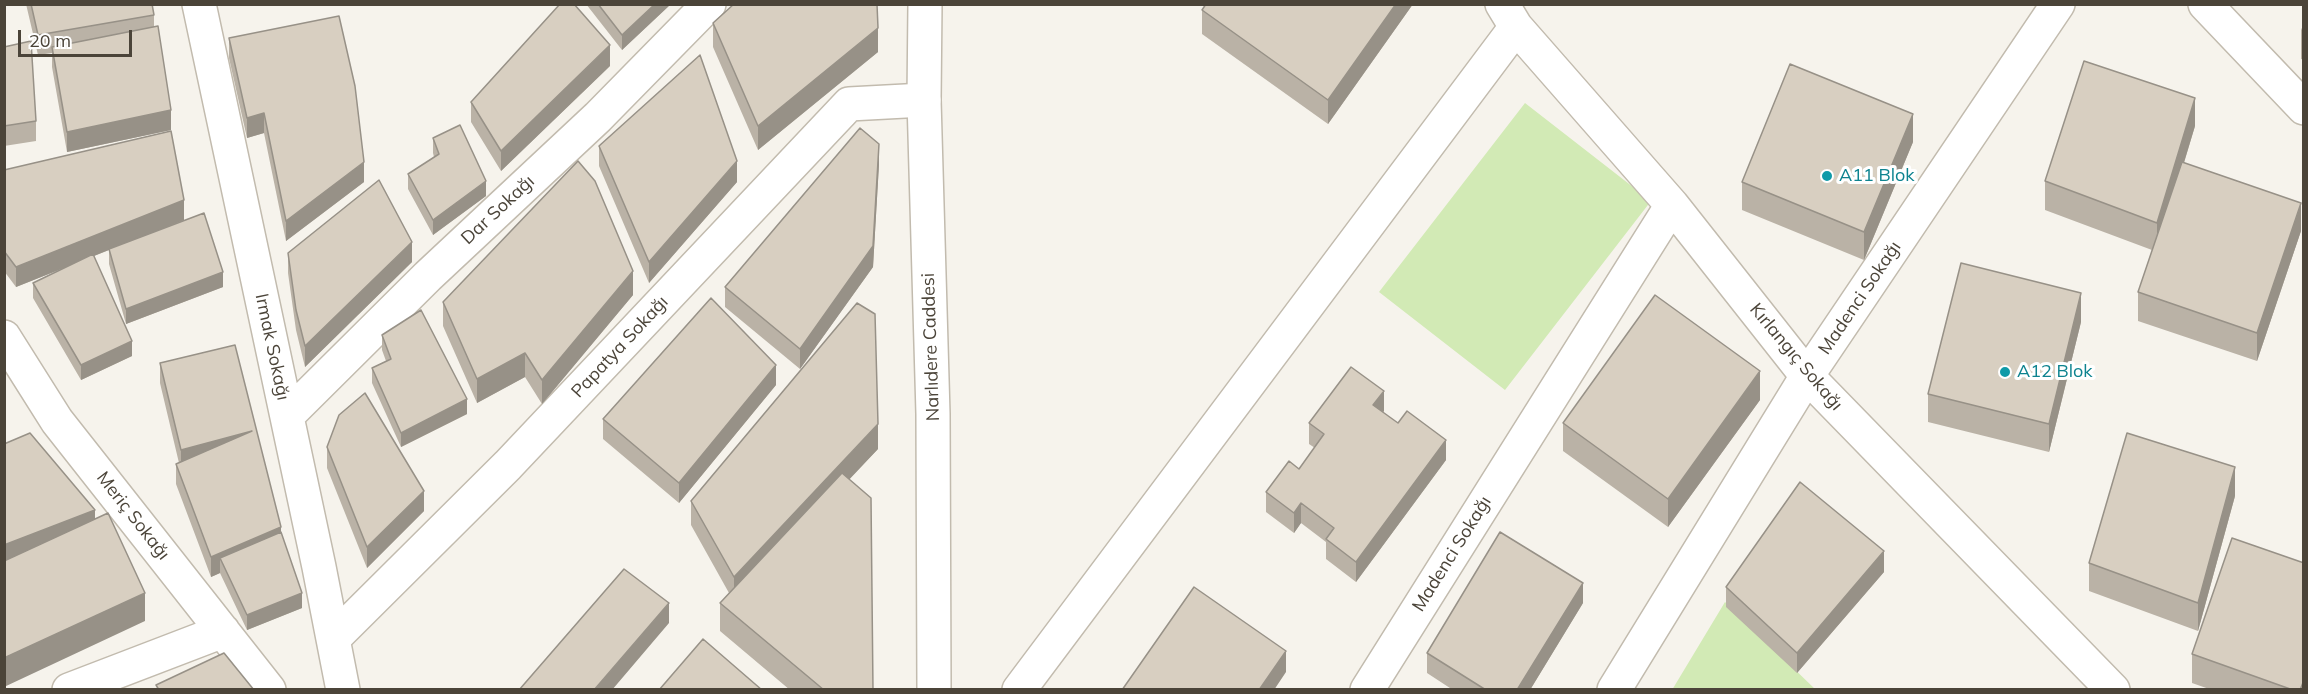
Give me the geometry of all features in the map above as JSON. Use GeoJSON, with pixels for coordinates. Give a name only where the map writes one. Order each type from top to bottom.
{"type":"FeatureCollection","features":[{"type":"Feature","properties":{"kind":"street","name":"Irmak Sokağı"},"geometry":{"type":"LineString","coordinates":[[199,4],[334,638],[343,690]]}},
{"type":"Feature","properties":{"kind":"street","name":"Dar Sokağı"},"geometry":{"type":"LineString","coordinates":[[287,416],[428,276],[598,117],[709,4]]}},
{"type":"Feature","properties":{"kind":"street","name":"Narlıdere Caddesi"},"geometry":{"type":"LineString","coordinates":[[925,4],[924,100],[933,414],[934,690]]}},
{"type":"Feature","properties":{"kind":"street","name":"Madenci Sokağı"},"geometry":{"type":"LineString","coordinates":[[1614,690],[1807,376],[2058,4]]}},
{"type":"Feature","properties":{"kind":"street"},"geometry":{"type":"LineString","coordinates":[[2205,4],[2304,108]]}},
{"type":"Feature","properties":{"kind":"street","name":"Kırlangıç Sokağı"},"geometry":{"type":"LineString","coordinates":[[1509,16],[1672,205],[1807,376],[2113,690]]}},
{"type":"Feature","properties":{"kind":"street"},"geometry":{"type":"LineString","coordinates":[[1019,690],[1509,16]]}},
{"type":"Feature","properties":{"kind":"street","name":"Papatya Sokağı"},"geometry":{"type":"LineString","coordinates":[[334,638],[508,465],[849,104],[924,100]]}},
{"type":"Feature","properties":{"kind":"street","name":"Madenci Sokağı"},"geometry":{"type":"LineString","coordinates":[[1366,690],[1672,205]]}},
{"type":"Feature","properties":{"kind":"street","name":"Meriç Sokağı"},"geometry":{"type":"LineString","coordinates":[[4,337],[57,421],[269,690]]}},
{"type":"Feature","properties":{"kind":"street"},"geometry":{"type":"LineString","coordinates":[[69,690],[223,631]]}},
{"type":"Feature","properties":{"kind":"green space"},"geometry":{"type":"Polygon","coordinates":[[[1525,103],[1651,201],[1505,390],[1379,292],[1525,103]]]}},
{"type":"Feature","properties":{"kind":"green space"},"geometry":{"type":"Polygon","coordinates":[[[1725,602],[1815,689],[1672,690],[1725,602]]]}},
{"type":"Feature","properties":{"kind":"building"},"geometry":{"type":"Polygon","coordinates":[[[31,4],[152,4],[154,15],[38,35],[31,4]]]}},
{"type":"Feature","properties":{"kind":"building"},"geometry":{"type":"Polygon","coordinates":[[[560,4],[574,4],[610,45],[501,151],[471,102],[560,4]]]}},
{"type":"Feature","properties":{"kind":"building"},"geometry":{"type":"Polygon","coordinates":[[[598,4],[655,4],[622,35],[598,4]]]}},
{"type":"Feature","properties":{"kind":"building"},"geometry":{"type":"Polygon","coordinates":[[[734,4],[877,4],[878,28],[758,126],[713,23],[734,4]]]}},
{"type":"Feature","properties":{"kind":"building"},"geometry":{"type":"Polygon","coordinates":[[[1206,4],[1396,4],[1328,100],[1202,10],[1206,4]]]}},
{"type":"Feature","properties":{"kind":"building"},"geometry":{"type":"Polygon","coordinates":[[[339,16],[355,86],[364,162],[286,221],[264,113],[247,118],[229,38],[339,16]]]}},
{"type":"Feature","properties":{"kind":"building"},"geometry":{"type":"Polygon","coordinates":[[[158,26],[171,110],[67,132],[52,47],[158,26]]]}},
{"type":"Feature","properties":{"kind":"building"},"geometry":{"type":"Polygon","coordinates":[[[31,41],[36,121],[4,126],[4,47],[31,41]]]}},
{"type":"Feature","properties":{"kind":"building"},"geometry":{"type":"Polygon","coordinates":[[[700,55],[737,161],[649,262],[599,146],[700,55]]]}},
{"type":"Feature","properties":{"kind":"building"},"geometry":{"type":"Polygon","coordinates":[[[2084,61],[2195,98],[2157,223],[2045,181],[2084,61]]]}},
{"type":"Feature","properties":{"kind":"building","name":"A11 Blok"},"geometry":{"type":"Polygon","coordinates":[[[1790,64],[1913,114],[1864,232],[1742,182],[1790,64]]]}},
{"type":"Feature","properties":{"kind":"building"},"geometry":{"type":"Polygon","coordinates":[[[460,125],[486,181],[433,220],[408,174],[439,154],[433,138],[460,125]]]}},
{"type":"Feature","properties":{"kind":"building"},"geometry":{"type":"Polygon","coordinates":[[[860,128],[879,144],[873,246],[800,349],[725,287],[860,128]]]}},
{"type":"Feature","properties":{"kind":"building"},"geometry":{"type":"Polygon","coordinates":[[[171,131],[184,200],[16,267],[4,251],[4,170],[171,131]]]}},
{"type":"Feature","properties":{"kind":"building"},"geometry":{"type":"Polygon","coordinates":[[[578,161],[595,181],[633,271],[542,380],[525,353],[477,379],[443,302],[578,161]]]}},
{"type":"Feature","properties":{"kind":"building"},"geometry":{"type":"Polygon","coordinates":[[[2182,162],[2301,203],[2257,333],[2138,292],[2182,162]]]}},
{"type":"Feature","properties":{"kind":"building"},"geometry":{"type":"Polygon","coordinates":[[[379,180],[412,242],[305,346],[296,310],[288,253],[379,180]]]}},
{"type":"Feature","properties":{"kind":"building"},"geometry":{"type":"Polygon","coordinates":[[[204,213],[223,272],[126,309],[109,249],[204,213]]]}},
{"type":"Feature","properties":{"kind":"building"},"geometry":{"type":"Polygon","coordinates":[[[93,254],[132,341],[81,365],[33,283],[93,254]]]}},
{"type":"Feature","properties":{"kind":"building","name":"A12 Blok"},"geometry":{"type":"Polygon","coordinates":[[[1961,263],[2081,293],[2049,424],[1928,394],[1961,263]]]}},
{"type":"Feature","properties":{"kind":"building"},"geometry":{"type":"Polygon","coordinates":[[[1655,295],[1760,371],[1668,499],[1563,423],[1655,295]]]}},
{"type":"Feature","properties":{"kind":"building"},"geometry":{"type":"Polygon","coordinates":[[[711,298],[776,365],[679,483],[603,419],[711,298]]]}},
{"type":"Feature","properties":{"kind":"building"},"geometry":{"type":"Polygon","coordinates":[[[857,303],[875,314],[878,424],[734,577],[691,501],[857,303]]]}},
{"type":"Feature","properties":{"kind":"building"},"geometry":{"type":"Polygon","coordinates":[[[421,310],[467,399],[401,433],[372,368],[391,359],[382,335],[421,310]]]}},
{"type":"Feature","properties":{"kind":"building"},"geometry":{"type":"Polygon","coordinates":[[[235,345],[281,527],[211,557],[176,464],[252,431],[181,450],[160,363],[235,345]]]}},
{"type":"Feature","properties":{"kind":"building"},"geometry":{"type":"Polygon","coordinates":[[[1351,367],[1384,391],[1373,405],[1398,423],[1407,411],[1446,440],[1356,562],[1326,539],[1334,528],[1301,503],[1294,513],[1266,492],[1289,461],[1299,469],[1324,434],[1309,423],[1351,367]]]}},
{"type":"Feature","properties":{"kind":"building"},"geometry":{"type":"Polygon","coordinates":[[[365,393],[424,491],[367,547],[327,447],[339,415],[365,393]]]}},
{"type":"Feature","properties":{"kind":"building"},"geometry":{"type":"Polygon","coordinates":[[[30,433],[95,510],[4,545],[4,444],[30,433]]]}},
{"type":"Feature","properties":{"kind":"building"},"geometry":{"type":"Polygon","coordinates":[[[2127,433],[2235,467],[2198,603],[2089,563],[2127,433]]]}},
{"type":"Feature","properties":{"kind":"building"},"geometry":{"type":"Polygon","coordinates":[[[842,473],[871,498],[873,690],[824,690],[720,603],[842,473]]]}},
{"type":"Feature","properties":{"kind":"building"},"geometry":{"type":"Polygon","coordinates":[[[1800,482],[1884,551],[1797,653],[1726,587],[1800,482]]]}},
{"type":"Feature","properties":{"kind":"building"},"geometry":{"type":"Polygon","coordinates":[[[108,513],[145,593],[4,658],[4,561],[108,513]]]}},
{"type":"Feature","properties":{"kind":"building"},"geometry":{"type":"Polygon","coordinates":[[[281,532],[302,593],[247,615],[220,558],[281,532]]]}},
{"type":"Feature","properties":{"kind":"building"},"geometry":{"type":"Polygon","coordinates":[[[1500,532],[1583,583],[1517,690],[1486,690],[1427,653],[1500,532]]]}},
{"type":"Feature","properties":{"kind":"building"},"geometry":{"type":"Polygon","coordinates":[[[2232,538],[2304,563],[2304,680],[2300,690],[2293,690],[2192,654],[2232,538]]]}},
{"type":"Feature","properties":{"kind":"building"},"geometry":{"type":"Polygon","coordinates":[[[624,569],[669,603],[594,690],[519,690],[624,569]]]}},
{"type":"Feature","properties":{"kind":"building"},"geometry":{"type":"Polygon","coordinates":[[[1194,587],[1286,651],[1259,690],[1122,690],[1194,587]]]}},
{"type":"Feature","properties":{"kind":"building"},"geometry":{"type":"Polygon","coordinates":[[[703,639],[762,690],[659,690],[703,639]]]}},
{"type":"Feature","properties":{"kind":"building"},"geometry":{"type":"Polygon","coordinates":[[[224,653],[254,690],[159,690],[156,685],[224,653]]]}},
{"type":"Feature","properties":{"kind":"place","name":"A11 Blok"},"geometry":{"type":"Point","coordinates":[1827,176]}},
{"type":"Feature","properties":{"kind":"place","name":"A12 Blok"},"geometry":{"type":"Point","coordinates":[2005,372]}}]}
